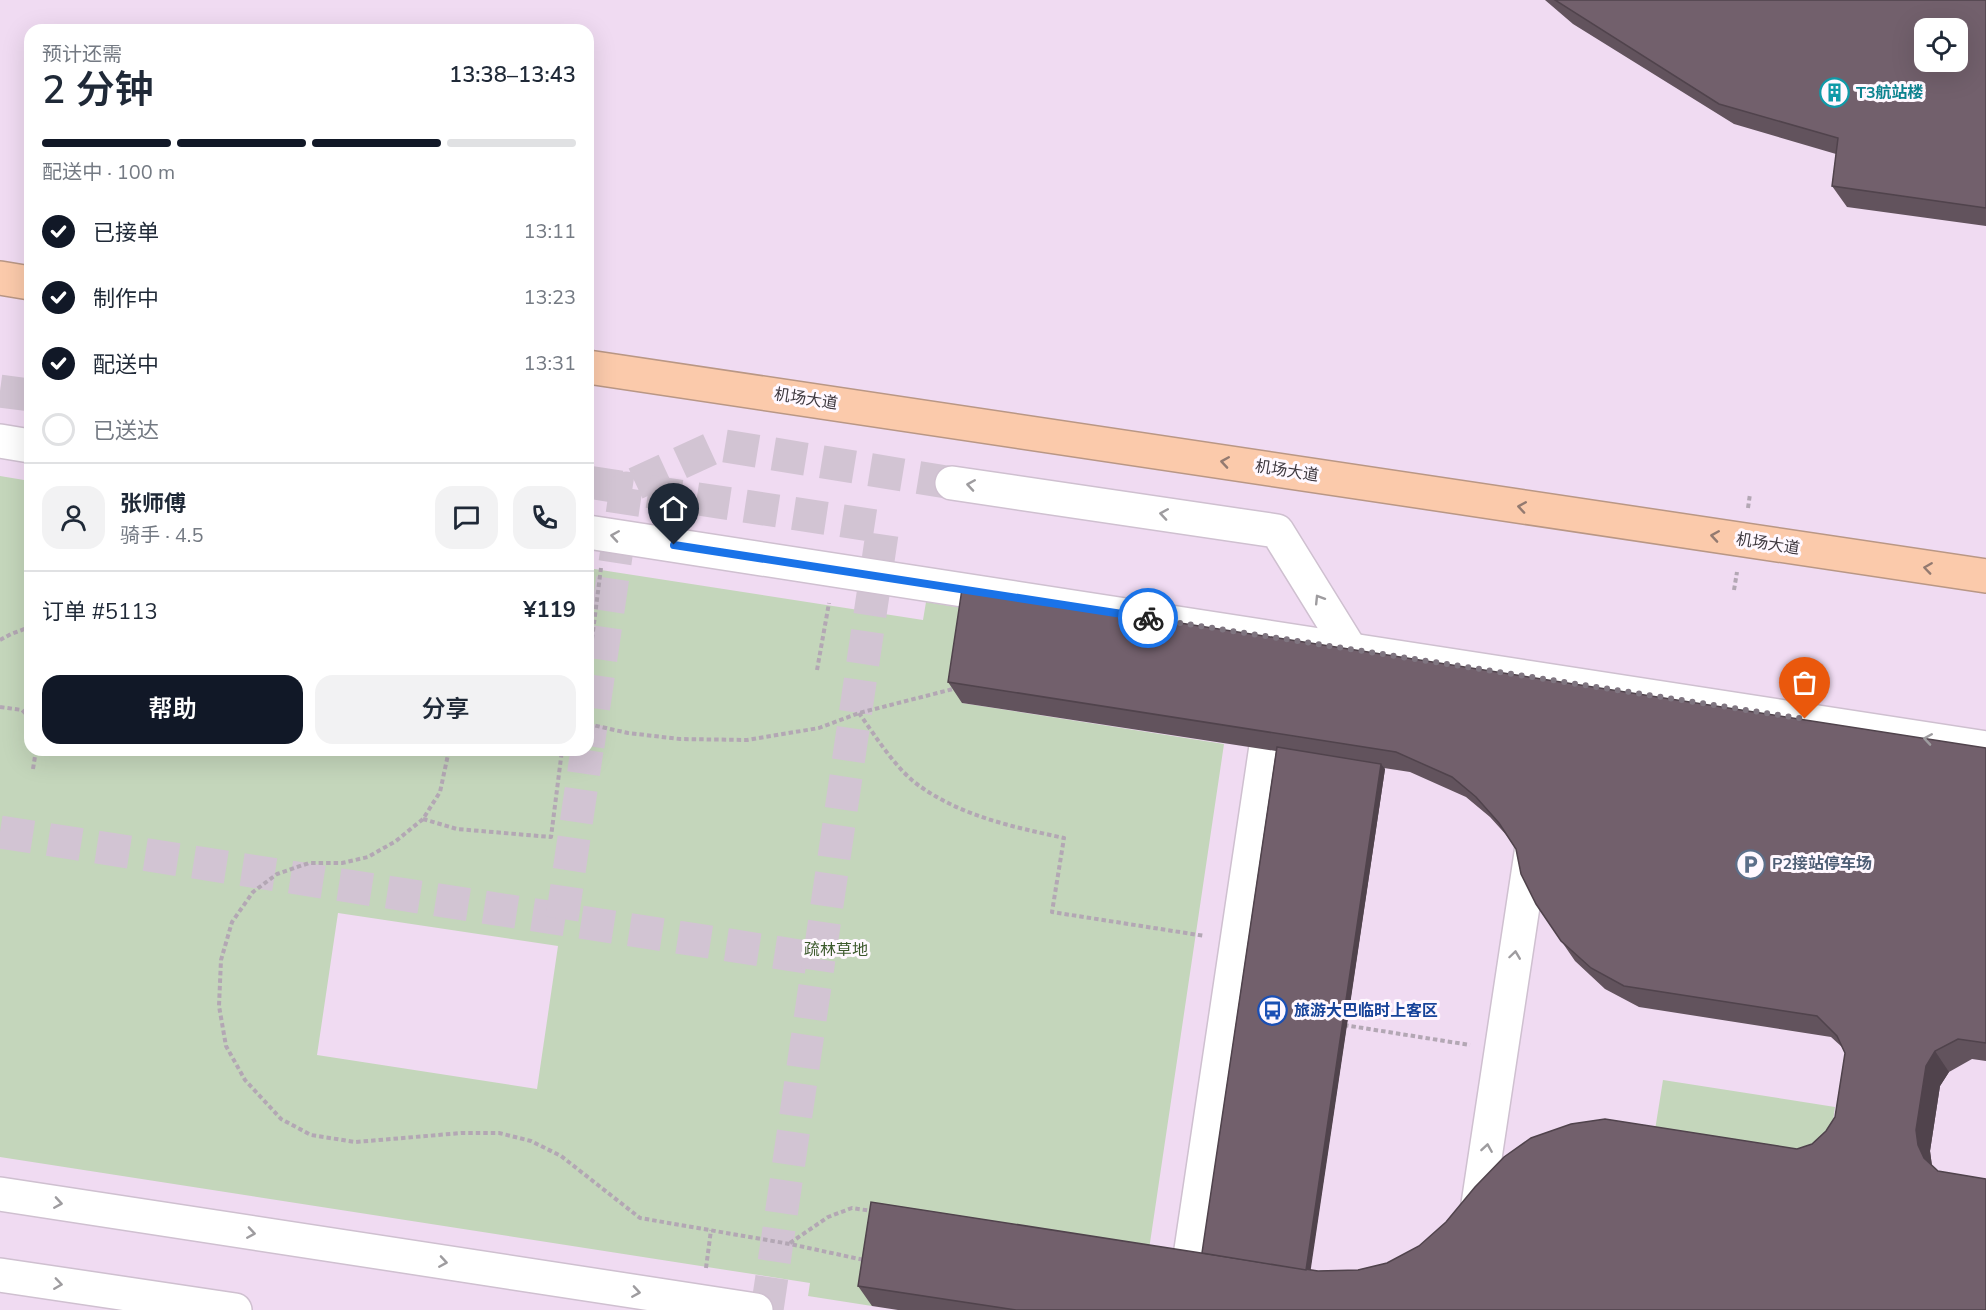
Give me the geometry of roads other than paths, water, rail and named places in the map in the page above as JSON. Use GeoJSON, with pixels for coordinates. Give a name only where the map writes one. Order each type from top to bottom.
{"type":"FeatureCollection","features":[{"type":"Feature","properties":{"kind":"highway"},"geometry":{"type":"LineString","coordinates":[[0,278],[24,282]]}},
{"type":"Feature","properties":{"kind":"highway","name":"机场大道"},"geometry":{"type":"LineString","coordinates":[[594,367],[1986,576]]}},
{"type":"Feature","properties":{"kind":"lane"},"geometry":{"type":"LineString","coordinates":[[0,441],[24,445]]}},
{"type":"Feature","properties":{"kind":"lane"},"geometry":{"type":"LineString","coordinates":[[952,483],[1277,531],[1350,649]]}},
{"type":"Feature","properties":{"kind":"lane"},"geometry":{"type":"LineString","coordinates":[[597,533],[1350,649],[1554,695],[1986,747]]}},
{"type":"Feature","properties":{"kind":"lane"},"geometry":{"type":"LineString","coordinates":[[1182,1310],[1282,638]]}},
{"type":"Feature","properties":{"kind":"lane"},"geometry":{"type":"LineString","coordinates":[[1462,1310],[1537,810]]}},
{"type":"Feature","properties":{"kind":"lane"},"geometry":{"type":"LineString","coordinates":[[0,1194],[756,1310]]}},
{"type":"Feature","properties":{"kind":"lane"},"geometry":{"type":"LineString","coordinates":[[0,1275],[235,1310]]}},
{"type":"Feature","properties":{"kind":"tunnel"},"geometry":{"type":"LineString","coordinates":[[0,391],[24,394]]}},
{"type":"Feature","properties":{"kind":"tunnel"},"geometry":{"type":"LineString","coordinates":[[594,483],[626,488],[719,445],[952,483]]}},
{"type":"Feature","properties":{"kind":"tunnel"},"geometry":{"type":"LineString","coordinates":[[0,832],[819,959],[883,527],[626,488],[594,705]]}},
{"type":"Feature","properties":{"kind":"tunnel"},"geometry":{"type":"LineString","coordinates":[[562,919],[586,756]]}},
{"type":"Feature","properties":{"kind":"tunnel"},"geometry":{"type":"LineString","coordinates":[[767,1310],[819,959]]}},
{"type":"Feature","properties":{"kind":"place","name":"T3航站楼"},"geometry":{"type":"Point","coordinates":[1835,93]}},
{"type":"Feature","properties":{"kind":"place","name":"P2接站停车场"},"geometry":{"type":"Point","coordinates":[1751,864]}},
{"type":"Feature","properties":{"kind":"place","name":"旅游大巴临时上客区"},"geometry":{"type":"Point","coordinates":[1273,1011]}},
{"type":"Feature","properties":{"kind":"park label","name":"疏林草地"},"geometry":{"type":"Point","coordinates":[836,950]}}]}
